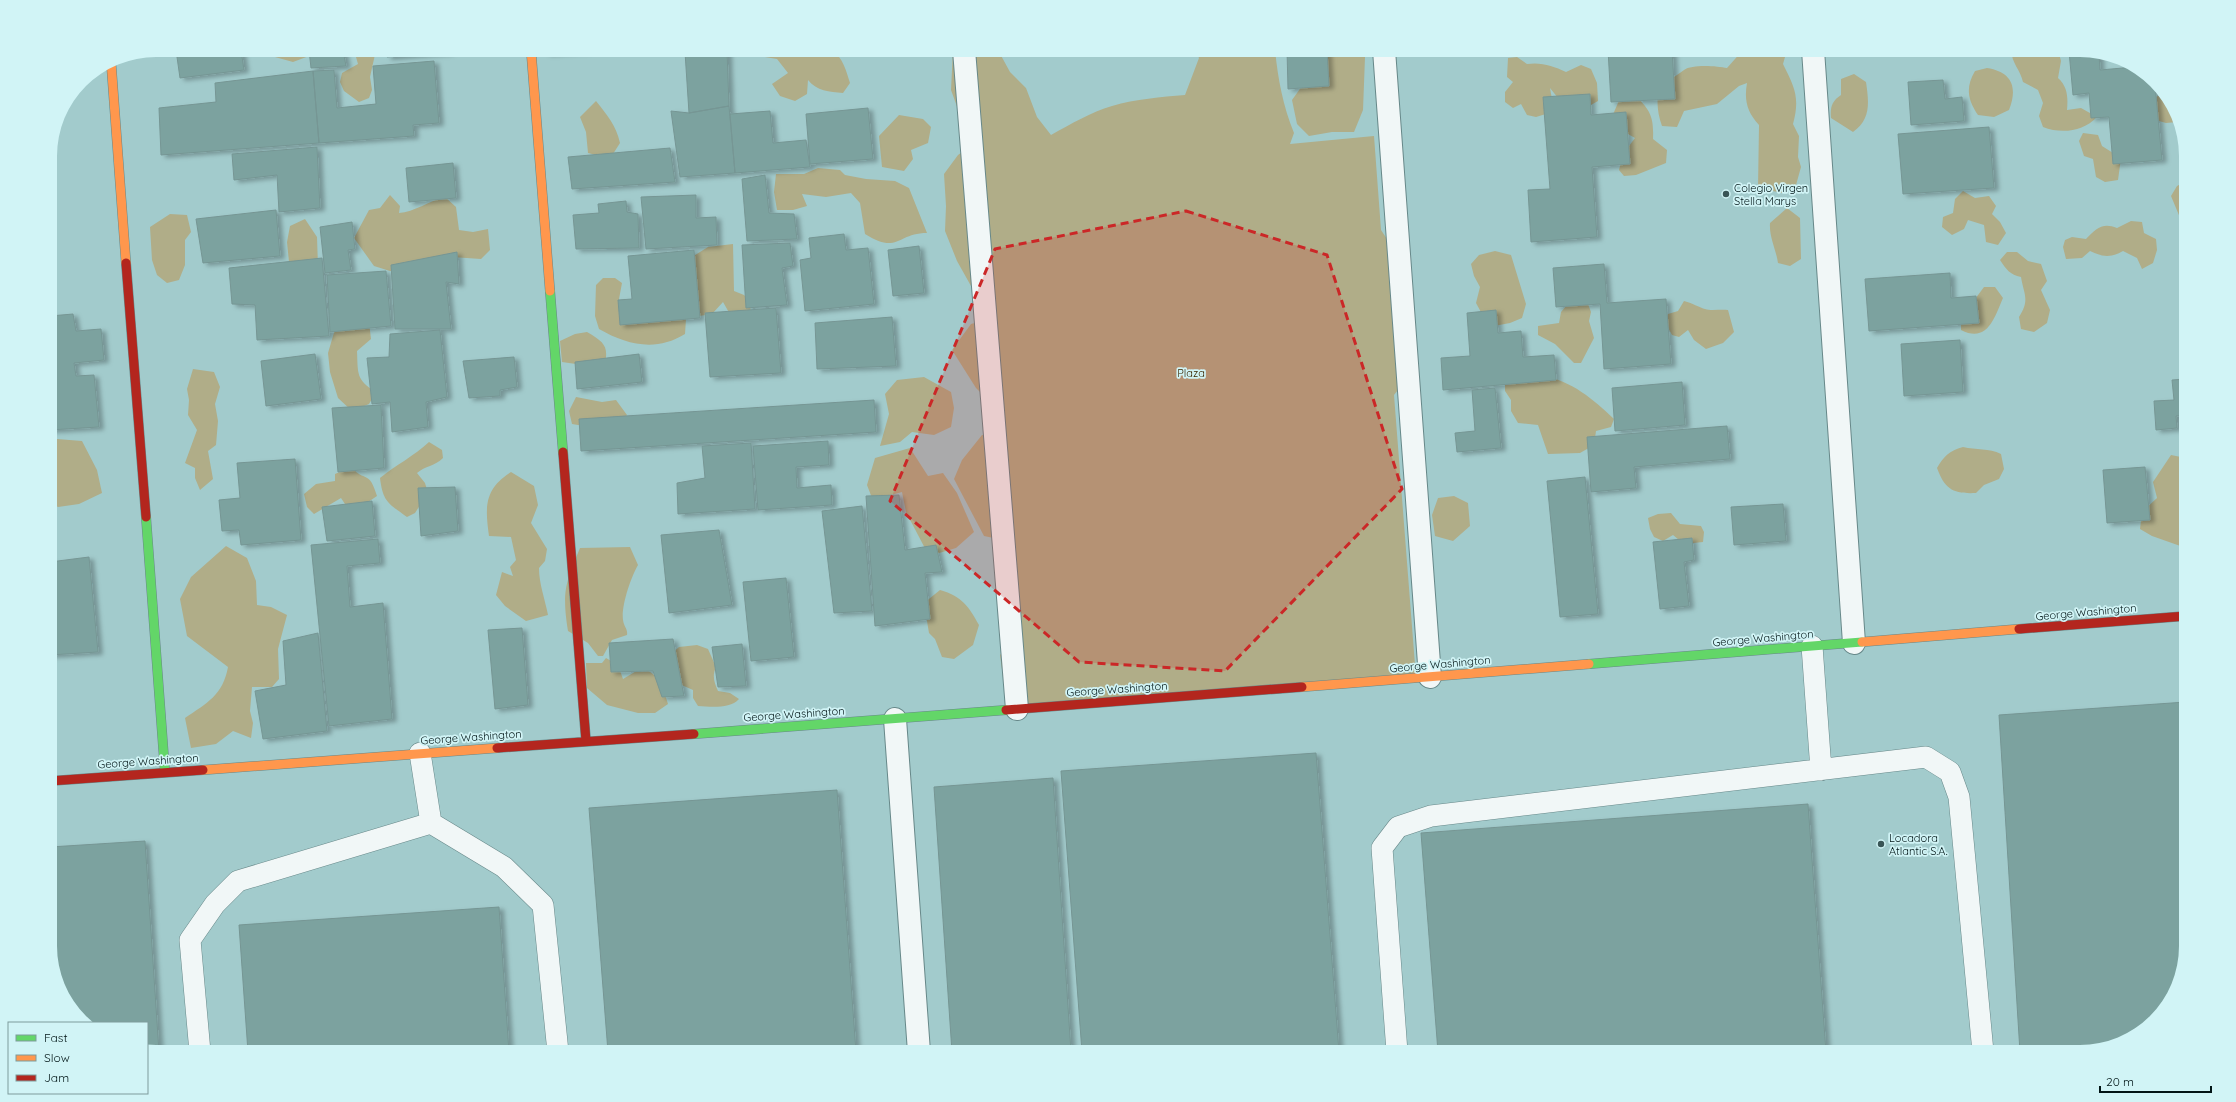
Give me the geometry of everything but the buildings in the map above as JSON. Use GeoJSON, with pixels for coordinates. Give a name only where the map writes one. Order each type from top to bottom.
{"type":"FeatureCollection","features":[{"type":"Feature","properties":{"kind":"street"},"geometry":{"type":"LineString","coordinates":[[531,57],[586,741]]}},
{"type":"Feature","properties":{"kind":"street"},"geometry":{"type":"LineString","coordinates":[[965,57],[1017,709]]}},
{"type":"Feature","properties":{"kind":"street"},"geometry":{"type":"LineString","coordinates":[[1385,57],[1430,677]]}},
{"type":"Feature","properties":{"kind":"street"},"geometry":{"type":"LineString","coordinates":[[1813,57],[1854,643]]}},
{"type":"Feature","properties":{"kind":"street"},"geometry":{"type":"LineString","coordinates":[[112,68],[165,772]]}},
{"type":"Feature","properties":{"kind":"street","name":"George Washington"},"geometry":{"type":"LineString","coordinates":[[57,780],[895,719],[2179,617]]}},
{"type":"Feature","properties":{"kind":"street"},"geometry":{"type":"LineString","coordinates":[[895,719],[918,1045]]}},
{"type":"Feature","properties":{"kind":"lane"},"geometry":{"type":"LineString","coordinates":[[1812,646],[1821,770]]}},
{"type":"Feature","properties":{"kind":"lane"},"geometry":{"type":"LineString","coordinates":[[420,753],[431,823]]}},
{"type":"Feature","properties":{"kind":"lane"},"geometry":{"type":"LineString","coordinates":[[1396,1045],[1382,848],[1398,827],[1431,816],[1926,757],[1950,772],[1960,797],[1982,1045]]}},
{"type":"Feature","properties":{"kind":"lane"},"geometry":{"type":"LineString","coordinates":[[199,1045],[190,940],[215,904],[238,881],[431,823],[504,868],[543,905],[557,1045]]}},
{"type":"Feature","properties":{"kind":"highlighted area"},"geometry":{"type":"Polygon","coordinates":[[[1186,211],[1327,255],[1402,489],[1225,671],[1079,662],[890,501],[995,249],[1186,211]]]}},
{"type":"Feature","properties":{"kind":"green space"},"geometry":{"type":"Polygon","coordinates":[[[275,57],[306,57],[293,62],[275,57]]]}},
{"type":"Feature","properties":{"kind":"green space"},"geometry":{"type":"Polygon","coordinates":[[[356,57],[374,57],[370,77],[372,90],[369,98],[359,102],[344,91],[340,82],[342,73],[358,64],[356,57]]]}},
{"type":"Feature","properties":{"kind":"green space"},"geometry":{"type":"Polygon","coordinates":[[[765,57],[839,57],[850,83],[843,93],[819,89],[808,80],[807,94],[795,101],[780,96],[772,84],[788,73],[777,59],[765,57]]]}},
{"type":"Feature","properties":{"kind":"green space","name":"Plaza"},"geometry":{"type":"Polygon","coordinates":[[[953,57],[1002,57],[1010,72],[1026,88],[1037,117],[1051,135],[1089,115],[1112,106],[1139,100],[1185,95],[1198,57],[1276,57],[1282,92],[1294,133],[1290,144],[1374,136],[1381,230],[1387,239],[1401,386],[1394,395],[1416,678],[1017,709],[1015,682],[1003,677],[1000,655],[1012,641],[1001,614],[996,581],[999,556],[1003,540],[984,536],[954,479],[962,460],[982,435],[995,437],[993,405],[976,388],[952,350],[971,324],[986,320],[984,296],[971,286],[957,261],[945,231],[946,206],[944,174],[958,155],[981,138],[959,112],[951,90],[953,57]]]}},
{"type":"Feature","properties":{"kind":"green space"},"geometry":{"type":"Polygon","coordinates":[[[1315,57],[1365,57],[1363,110],[1354,132],[1332,132],[1309,136],[1297,124],[1292,100],[1307,79],[1315,57]]]}},
{"type":"Feature","properties":{"kind":"green space"},"geometry":{"type":"Polygon","coordinates":[[[1517,57],[1527,64],[1547,65],[1566,72],[1581,65],[1591,69],[1597,83],[1598,101],[1582,110],[1562,103],[1550,88],[1553,105],[1549,113],[1536,117],[1527,115],[1521,104],[1513,108],[1505,102],[1505,92],[1513,82],[1507,77],[1508,58],[1517,57]]]}},
{"type":"Feature","properties":{"kind":"green space"},"geometry":{"type":"Polygon","coordinates":[[[1737,57],[1785,57],[1783,64],[1791,80],[1795,93],[1796,107],[1793,124],[1799,136],[1798,157],[1801,167],[1796,185],[1782,193],[1758,188],[1759,125],[1747,106],[1747,83],[1739,86],[1717,104],[1684,111],[1677,127],[1662,126],[1658,111],[1660,84],[1673,78],[1688,68],[1711,66],[1727,68],[1737,57]]]}},
{"type":"Feature","properties":{"kind":"green space"},"geometry":{"type":"Polygon","coordinates":[[[2012,57],[2060,57],[2061,61],[2058,78],[2066,89],[2067,110],[2081,108],[2097,117],[2079,129],[2064,131],[2043,127],[2039,116],[2043,103],[2038,90],[2023,82],[2012,57]]]}},
{"type":"Feature","properties":{"kind":"green space"},"geometry":{"type":"Polygon","coordinates":[[[1987,68],[2002,73],[2011,82],[2013,88],[2012,102],[2009,110],[1994,117],[1978,115],[1969,94],[1970,83],[1975,71],[1987,68]]]}},
{"type":"Feature","properties":{"kind":"green space"},"geometry":{"type":"Polygon","coordinates":[[[1854,74],[1866,82],[1868,104],[1866,116],[1863,122],[1853,132],[1831,118],[1831,107],[1841,95],[1841,79],[1854,74]]]}},
{"type":"Feature","properties":{"kind":"green space"},"geometry":{"type":"Polygon","coordinates":[[[1634,94],[1650,114],[1653,125],[1653,139],[1667,150],[1666,163],[1636,175],[1624,176],[1619,170],[1623,154],[1635,138],[1619,129],[1611,119],[1621,96],[1634,94]]]}},
{"type":"Feature","properties":{"kind":"green space"},"geometry":{"type":"Polygon","coordinates":[[[2158,96],[2169,112],[2173,122],[2166,123],[2152,119],[2152,98],[2158,96]]]}},
{"type":"Feature","properties":{"kind":"green space"},"geometry":{"type":"Polygon","coordinates":[[[596,101],[611,120],[620,143],[613,154],[600,156],[588,153],[586,132],[580,117],[596,101]]]}},
{"type":"Feature","properties":{"kind":"green space"},"geometry":{"type":"Polygon","coordinates":[[[899,115],[923,119],[931,127],[928,143],[911,150],[913,159],[904,171],[882,167],[879,136],[899,115]]]}},
{"type":"Feature","properties":{"kind":"green space"},"geometry":{"type":"Polygon","coordinates":[[[2083,133],[2098,135],[2102,146],[2121,158],[2118,180],[2105,182],[2096,177],[2093,159],[2084,156],[2079,141],[2083,133]]]}},
{"type":"Feature","properties":{"kind":"green space"},"geometry":{"type":"Polygon","coordinates":[[[818,168],[840,170],[845,175],[866,179],[895,181],[909,188],[927,233],[909,236],[891,243],[884,243],[876,240],[865,234],[860,203],[851,193],[826,197],[802,194],[807,206],[793,210],[777,210],[774,192],[776,174],[804,174],[818,168]]]}},
{"type":"Feature","properties":{"kind":"green space"},"geometry":{"type":"Polygon","coordinates":[[[2179,185],[2179,215],[2171,196],[2179,185]]]}},
{"type":"Feature","properties":{"kind":"green space"},"geometry":{"type":"Polygon","coordinates":[[[1963,191],[1975,198],[1989,196],[1996,206],[1992,214],[2000,222],[2006,233],[1998,245],[1986,242],[1984,225],[1968,220],[1964,229],[1952,235],[1942,227],[1943,217],[1953,213],[1955,199],[1963,191]]]}},
{"type":"Feature","properties":{"kind":"green space"},"geometry":{"type":"Polygon","coordinates":[[[390,195],[400,206],[399,213],[410,211],[445,197],[456,207],[459,230],[473,232],[488,229],[490,250],[481,259],[452,257],[414,273],[390,271],[374,266],[354,238],[369,210],[380,208],[390,195]]]}},
{"type":"Feature","properties":{"kind":"green space"},"geometry":{"type":"Polygon","coordinates":[[[1787,208],[1800,218],[1801,259],[1790,266],[1778,263],[1770,228],[1770,223],[1787,208]]]}},
{"type":"Feature","properties":{"kind":"green space"},"geometry":{"type":"Polygon","coordinates":[[[170,214],[187,215],[191,232],[185,240],[185,265],[179,280],[167,283],[157,275],[152,260],[150,227],[170,214]]]}},
{"type":"Feature","properties":{"kind":"green space"},"geometry":{"type":"Polygon","coordinates":[[[305,219],[317,237],[318,266],[289,262],[287,242],[290,226],[305,219]]]}},
{"type":"Feature","properties":{"kind":"green space"},"geometry":{"type":"Polygon","coordinates":[[[2131,221],[2142,222],[2144,233],[2156,239],[2157,250],[2153,263],[2142,269],[2137,258],[2123,251],[2114,255],[2106,256],[2090,251],[2082,258],[2066,259],[2063,247],[2065,240],[2072,237],[2086,239],[2093,232],[2103,226],[2112,226],[2117,228],[2131,221]]]}},
{"type":"Feature","properties":{"kind":"green space"},"geometry":{"type":"Polygon","coordinates":[[[733,244],[734,291],[744,295],[750,301],[751,319],[731,316],[723,302],[712,314],[699,316],[699,301],[692,257],[708,247],[733,244]]]}},
{"type":"Feature","properties":{"kind":"green space"},"geometry":{"type":"Polygon","coordinates":[[[1495,251],[1511,255],[1526,304],[1522,318],[1510,323],[1494,326],[1482,314],[1476,303],[1480,287],[1474,276],[1471,264],[1479,255],[1495,251]]]}},
{"type":"Feature","properties":{"kind":"green space"},"geometry":{"type":"Polygon","coordinates":[[[2007,252],[2017,252],[2028,261],[2041,264],[2047,281],[2041,290],[2050,310],[2047,323],[2034,332],[2021,329],[2019,317],[2025,302],[2025,293],[2021,277],[2014,275],[2009,271],[2000,260],[2007,252]]]}},
{"type":"Feature","properties":{"kind":"green space"},"geometry":{"type":"Polygon","coordinates":[[[603,278],[615,278],[622,283],[619,299],[623,314],[674,316],[686,319],[685,334],[674,340],[652,345],[620,339],[599,329],[595,316],[596,285],[603,278]]]}},
{"type":"Feature","properties":{"kind":"green space"},"geometry":{"type":"Polygon","coordinates":[[[1984,287],[1995,287],[2003,298],[1997,313],[1984,331],[1970,333],[1961,330],[1961,318],[1984,287]]]}},
{"type":"Feature","properties":{"kind":"green space"},"geometry":{"type":"Polygon","coordinates":[[[1585,296],[1591,312],[1589,321],[1594,338],[1581,363],[1574,363],[1555,344],[1538,335],[1538,326],[1559,323],[1561,312],[1573,298],[1585,296]]]}},
{"type":"Feature","properties":{"kind":"green space"},"geometry":{"type":"Polygon","coordinates":[[[1684,301],[1707,310],[1728,310],[1734,332],[1723,343],[1706,349],[1694,340],[1688,330],[1679,337],[1672,335],[1664,320],[1668,314],[1678,311],[1684,301]]]}},
{"type":"Feature","properties":{"kind":"green space"},"geometry":{"type":"Polygon","coordinates":[[[338,319],[369,322],[371,339],[357,351],[358,371],[361,380],[369,388],[376,392],[369,404],[352,411],[338,398],[330,372],[328,353],[338,319]]]}},
{"type":"Feature","properties":{"kind":"green space"},"geometry":{"type":"Polygon","coordinates":[[[587,332],[598,339],[606,350],[604,368],[562,362],[560,341],[575,334],[587,332]]]}},
{"type":"Feature","properties":{"kind":"green space"},"geometry":{"type":"Polygon","coordinates":[[[193,369],[214,372],[220,387],[215,404],[218,421],[216,445],[208,451],[213,479],[200,490],[195,478],[195,468],[185,463],[197,430],[188,415],[189,400],[187,389],[193,369]]]}},
{"type":"Feature","properties":{"kind":"green space"},"geometry":{"type":"Polygon","coordinates":[[[1538,375],[1554,378],[1563,382],[1582,392],[1614,419],[1611,427],[1596,431],[1594,445],[1580,453],[1548,454],[1538,425],[1518,423],[1511,411],[1511,400],[1505,391],[1505,376],[1538,375]]]}},
{"type":"Feature","properties":{"kind":"green space"},"geometry":{"type":"Polygon","coordinates":[[[924,377],[951,392],[954,408],[951,427],[934,435],[912,432],[900,442],[880,446],[889,414],[885,394],[897,380],[924,377]]]}},
{"type":"Feature","properties":{"kind":"green space"},"geometry":{"type":"Polygon","coordinates":[[[576,397],[602,402],[616,400],[627,415],[620,423],[596,428],[572,424],[569,411],[576,397]]]}},
{"type":"Feature","properties":{"kind":"green space"},"geometry":{"type":"Polygon","coordinates":[[[57,439],[82,441],[97,470],[102,493],[79,504],[58,507],[57,439]]]}},
{"type":"Feature","properties":{"kind":"green space"},"geometry":{"type":"Polygon","coordinates":[[[429,442],[442,450],[443,458],[437,463],[417,473],[425,483],[428,493],[415,513],[407,517],[391,505],[385,497],[380,478],[429,442]]]}},
{"type":"Feature","properties":{"kind":"green space"},"geometry":{"type":"Polygon","coordinates":[[[1963,447],[1992,451],[2001,454],[2004,469],[1999,479],[1984,485],[1976,493],[1962,493],[1947,486],[1937,468],[1947,454],[1963,447]]]}},
{"type":"Feature","properties":{"kind":"green space"},"geometry":{"type":"Polygon","coordinates":[[[910,448],[928,476],[943,473],[957,493],[974,532],[956,548],[929,556],[906,512],[902,492],[880,498],[872,498],[867,485],[875,458],[910,448]]]}},
{"type":"Feature","properties":{"kind":"green space"},"geometry":{"type":"Polygon","coordinates":[[[2171,455],[2179,457],[2179,546],[2152,536],[2140,529],[2142,512],[2157,498],[2153,482],[2171,455]]]}},
{"type":"Feature","properties":{"kind":"green space"},"geometry":{"type":"Polygon","coordinates":[[[351,467],[372,482],[377,496],[362,506],[347,507],[341,498],[314,514],[307,507],[304,494],[316,484],[335,481],[335,474],[351,467]]]}},
{"type":"Feature","properties":{"kind":"green space"},"geometry":{"type":"Polygon","coordinates":[[[511,472],[534,486],[538,505],[531,523],[547,549],[545,561],[539,568],[539,574],[548,615],[526,621],[505,606],[496,595],[502,572],[513,576],[510,567],[516,560],[511,537],[489,536],[487,516],[488,500],[496,485],[502,478],[511,472]]]}},
{"type":"Feature","properties":{"kind":"green space"},"geometry":{"type":"Polygon","coordinates":[[[1454,496],[1468,503],[1470,526],[1453,541],[1435,536],[1432,515],[1438,498],[1454,496]]]}},
{"type":"Feature","properties":{"kind":"green space"},"geometry":{"type":"Polygon","coordinates":[[[1671,513],[1680,524],[1701,526],[1704,532],[1703,542],[1684,544],[1673,535],[1663,541],[1654,537],[1650,529],[1648,518],[1658,514],[1671,513]]]}},
{"type":"Feature","properties":{"kind":"green space"},"geometry":{"type":"Polygon","coordinates":[[[226,546],[247,558],[256,581],[257,605],[271,607],[287,615],[278,649],[279,679],[272,687],[252,687],[250,711],[253,723],[251,738],[233,731],[216,744],[191,748],[185,718],[213,697],[226,677],[228,667],[187,636],[180,599],[191,577],[226,546]]]}},
{"type":"Feature","properties":{"kind":"green space"},"geometry":{"type":"Polygon","coordinates":[[[630,547],[638,565],[632,577],[625,600],[623,620],[627,635],[612,640],[603,656],[598,656],[588,643],[568,631],[565,597],[568,580],[580,548],[630,547]]]}},
{"type":"Feature","properties":{"kind":"green space"},"geometry":{"type":"Polygon","coordinates":[[[940,590],[954,595],[964,603],[979,625],[973,645],[954,659],[942,657],[935,639],[929,633],[924,603],[940,590]]]}},
{"type":"Feature","properties":{"kind":"green space"},"geometry":{"type":"Polygon","coordinates":[[[697,645],[708,649],[716,667],[714,679],[718,691],[730,693],[739,699],[735,702],[720,707],[698,706],[693,698],[693,690],[677,683],[670,655],[679,647],[697,645]]]}},
{"type":"Feature","properties":{"kind":"green space"},"geometry":{"type":"Polygon","coordinates":[[[606,658],[618,665],[623,679],[643,667],[660,679],[668,704],[655,713],[638,713],[607,705],[587,688],[586,663],[602,663],[606,658]]]}},
{"type":"Feature","properties":{"kind":"traffic: fast"},"geometry":{"type":"LineString","coordinates":[[550,291],[563,452]]}},
{"type":"Feature","properties":{"kind":"traffic: fast"},"geometry":{"type":"LineString","coordinates":[[146,517],[165,772]]}},
{"type":"Feature","properties":{"kind":"traffic: fast"},"geometry":{"type":"LineString","coordinates":[[1589,664],[1862,642]]}},
{"type":"Feature","properties":{"kind":"traffic: fast"},"geometry":{"type":"LineString","coordinates":[[694,734],[1006,710]]}},
{"type":"Feature","properties":{"kind":"traffic: slow"},"geometry":{"type":"LineString","coordinates":[[532,57],[550,291]]}},
{"type":"Feature","properties":{"kind":"traffic: slow"},"geometry":{"type":"LineString","coordinates":[[111,68],[126,263]]}},
{"type":"Feature","properties":{"kind":"traffic: slow"},"geometry":{"type":"LineString","coordinates":[[1862,642],[2019,629]]}},
{"type":"Feature","properties":{"kind":"traffic: slow"},"geometry":{"type":"LineString","coordinates":[[1302,687],[1589,664]]}},
{"type":"Feature","properties":{"kind":"traffic: slow"},"geometry":{"type":"LineString","coordinates":[[203,770],[497,748]]}},
{"type":"Feature","properties":{"kind":"traffic: jam"},"geometry":{"type":"LineString","coordinates":[[126,263],[146,517]]}},
{"type":"Feature","properties":{"kind":"traffic: jam"},"geometry":{"type":"LineString","coordinates":[[563,452],[586,741]]}},
{"type":"Feature","properties":{"kind":"traffic: jam"},"geometry":{"type":"LineString","coordinates":[[2019,629],[2179,617]]}},
{"type":"Feature","properties":{"kind":"traffic: jam"},"geometry":{"type":"LineString","coordinates":[[1006,710],[1302,687]]}},
{"type":"Feature","properties":{"kind":"traffic: jam"},"geometry":{"type":"LineString","coordinates":[[497,748],[694,734]]}},
{"type":"Feature","properties":{"kind":"traffic: jam"},"geometry":{"type":"LineString","coordinates":[[57,780],[203,770]]}},
{"type":"Feature","properties":{"kind":"place","name":"Colegio Virgen Stella Marys"},"geometry":{"type":"Point","coordinates":[1726,194]}},
{"type":"Feature","properties":{"kind":"place","name":"Locadora Atlantic S.A."},"geometry":{"type":"Point","coordinates":[1881,844]}}]}
